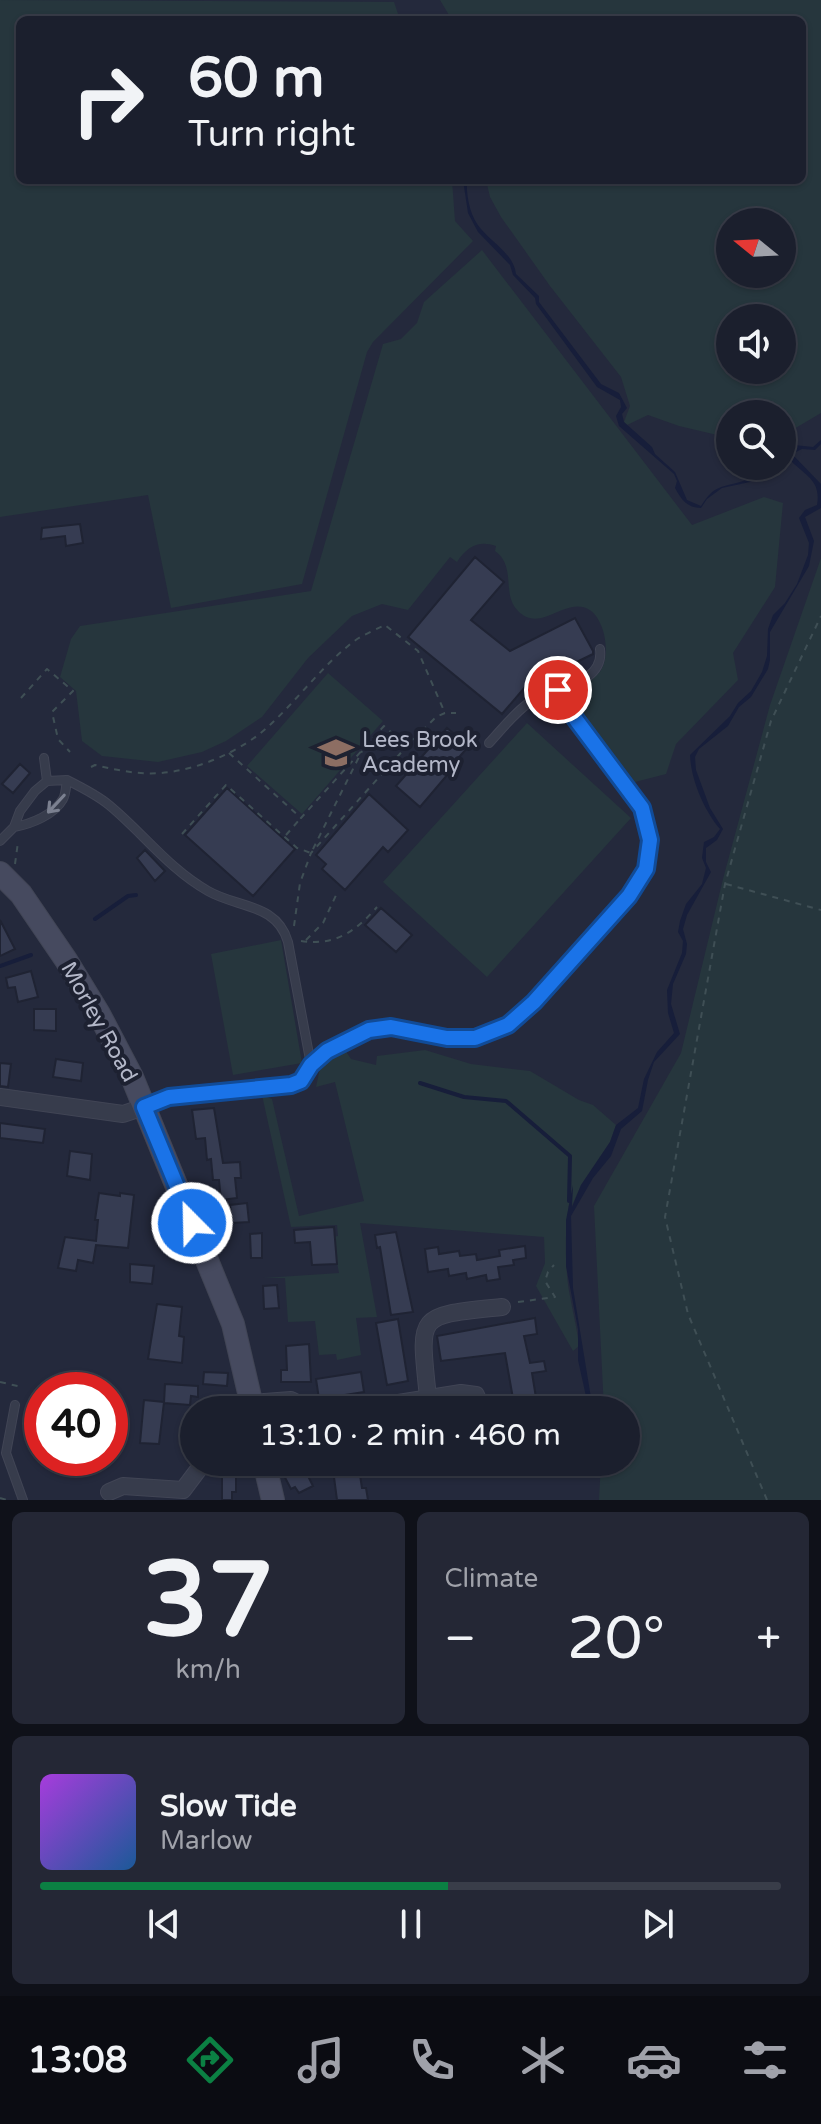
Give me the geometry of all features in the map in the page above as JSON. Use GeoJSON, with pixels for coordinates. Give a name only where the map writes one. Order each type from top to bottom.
{"type":"FeatureCollection","features":[{"type":"Feature","properties":{"kind":"street","name":"Morley Road"},"geometry":{"type":"LineString","coordinates":[[7,870],[99,1014],[144,1107],[228,1311],[250,1396]]}},
{"type":"Feature","properties":{"kind":"street"},"geometry":{"type":"LineString","coordinates":[[0,1097],[123,1114],[144,1107]]}},
{"type":"Feature","properties":{"kind":"street"},"geometry":{"type":"LineString","coordinates":[[428,1396],[423,1333],[428,1323],[437,1316],[502,1307]]}},
{"type":"Feature","properties":{"kind":"street"},"geometry":{"type":"LineString","coordinates":[[439,1396],[472,1393],[478,1396]]}},
{"type":"Feature","properties":{"kind":"street"},"geometry":{"type":"LineString","coordinates":[[109,1492],[123,1486],[183,1490],[194,1476]]}},
{"type":"Feature","properties":{"kind":"street"},"geometry":{"type":"LineString","coordinates":[[267,1476],[273,1500]]}},
{"type":"Feature","properties":{"kind":"lane"},"geometry":{"type":"LineString","coordinates":[[489,743],[530,702],[594,672],[600,661],[600,649]]}},
{"type":"Feature","properties":{"kind":"lane"},"geometry":{"type":"LineString","coordinates":[[144,1107],[169,1097],[291,1085],[301,1081],[311,1065],[341,1042],[369,1030],[391,1027],[447,1038],[475,1038],[508,1025],[534,1002],[629,896],[646,869],[650,840],[642,808],[571,713],[558,690]]}},
{"type":"Feature","properties":{"kind":"lane"},"geometry":{"type":"LineString","coordinates":[[44,758],[47,781]]}},
{"type":"Feature","properties":{"kind":"lane"},"geometry":{"type":"LineString","coordinates":[[0,841],[14,827],[20,811],[35,791],[47,781],[67,780],[109,804],[168,862],[209,892],[260,909],[273,917],[283,928],[288,942],[311,1065]]}},
{"type":"Feature","properties":{"kind":"lane"},"geometry":{"type":"LineString","coordinates":[[14,827],[29,824],[53,810],[65,797],[67,780]]}},
{"type":"Feature","properties":{"kind":"lane"},"geometry":{"type":"LineString","coordinates":[[15,1405],[6,1453],[23,1500]]}},
{"type":"Feature","properties":{"kind":"path"},"geometry":{"type":"LineString","coordinates":[[767,1500],[688,1314],[665,1217],[725,884],[771,721],[821,616]]}},
{"type":"Feature","properties":{"kind":"path"},"geometry":{"type":"LineString","coordinates":[[91,767],[160,773],[187,769],[228,753],[269,727],[355,640],[385,625],[418,651],[445,713]]}},
{"type":"Feature","properties":{"kind":"path"},"geometry":{"type":"LineString","coordinates":[[21,698],[47,669],[73,691],[52,712],[58,739],[70,752]]}},
{"type":"Feature","properties":{"kind":"path"},"geometry":{"type":"LineString","coordinates":[[311,853],[436,717],[456,713]]}},
{"type":"Feature","properties":{"kind":"path"},"geometry":{"type":"LineString","coordinates":[[284,837],[384,726],[407,746]]}},
{"type":"Feature","properties":{"kind":"path"},"geometry":{"type":"LineString","coordinates":[[288,942],[292,936],[300,883],[311,853],[362,751]]}},
{"type":"Feature","properties":{"kind":"path"},"geometry":{"type":"LineString","coordinates":[[228,753],[301,818]]}},
{"type":"Feature","properties":{"kind":"path"},"geometry":{"type":"LineString","coordinates":[[182,834],[226,785],[297,848],[311,853]]}},
{"type":"Feature","properties":{"kind":"path"},"geometry":{"type":"LineString","coordinates":[[7,870],[18,842]]}},
{"type":"Feature","properties":{"kind":"path"},"geometry":{"type":"LineString","coordinates":[[725,884],[821,910]]}},
{"type":"Feature","properties":{"kind":"path"},"geometry":{"type":"LineString","coordinates":[[305,941],[323,923],[338,891]]}},
{"type":"Feature","properties":{"kind":"path"},"geometry":{"type":"LineString","coordinates":[[288,942],[295,939],[319,942],[342,937],[361,925],[377,907]]}},
{"type":"Feature","properties":{"kind":"path"},"geometry":{"type":"LineString","coordinates":[[502,1307],[555,1297],[545,1281],[554,1265]]}},
{"type":"Feature","properties":{"kind":"path"},"geometry":{"type":"LineString","coordinates":[[0,1382],[22,1387]]}},
{"type":"Feature","properties":{"kind":"path"},"geometry":{"type":"LineString","coordinates":[[0,1498],[7,1500]]}},
{"type":"Feature","properties":{"kind":"shaded area"},"geometry":{"type":"Polygon","coordinates":[[[0,0],[394,2],[399,16],[16,16],[16,184],[452,184],[455,221],[473,241],[373,342],[367,352],[302,584],[171,608],[148,495],[0,517],[0,0]]]}},
{"type":"Feature","properties":{"kind":"shaded area"},"geometry":{"type":"Polygon","coordinates":[[[440,0],[821,0],[821,413],[796,428],[796,400],[716,400],[716,435],[648,415],[627,425],[624,422],[630,406],[621,377],[501,217],[487,184],[806,184],[806,16],[450,16],[440,0]]]}},
{"type":"Feature","properties":{"kind":"shaded area"},"geometry":{"type":"Polygon","coordinates":[[[482,250],[692,525],[764,497],[783,503],[775,587],[733,653],[738,680],[676,744],[666,774],[635,782],[578,708],[576,700],[579,690],[601,670],[606,655],[605,637],[599,620],[588,609],[579,607],[535,619],[527,617],[513,604],[505,565],[495,551],[496,546],[484,544],[469,549],[457,562],[450,557],[408,610],[382,604],[352,616],[308,658],[262,717],[226,741],[202,752],[158,762],[102,756],[82,741],[76,691],[60,677],[71,639],[80,626],[311,591],[383,344],[401,339],[417,323],[424,302],[482,250]]]}},
{"type":"Feature","properties":{"kind":"shaded area"},"geometry":{"type":"Polygon","coordinates":[[[821,558],[821,1500],[599,1500],[600,1476],[640,1476],[640,1396],[603,1396],[594,1206],[681,1053],[723,879],[770,705],[821,558]]]}},
{"type":"Feature","properties":{"kind":"shaded area"},"geometry":{"type":"Polygon","coordinates":[[[328,673],[383,721],[302,814],[247,766],[328,673]]]}},
{"type":"Feature","properties":{"kind":"shaded area"},"geometry":{"type":"Polygon","coordinates":[[[527,723],[631,818],[487,977],[383,882],[527,723]]]}},
{"type":"Feature","properties":{"kind":"shaded area"},"geometry":{"type":"Polygon","coordinates":[[[281,940],[302,1063],[233,1075],[211,954],[281,940]]]}},
{"type":"Feature","properties":{"kind":"shaded area"},"geometry":{"type":"Polygon","coordinates":[[[343,1047],[351,1059],[376,1065],[377,1056],[425,1050],[471,1064],[530,1071],[593,1105],[616,1125],[610,1142],[581,1185],[571,1208],[573,1187],[570,1198],[567,1271],[579,1346],[573,1351],[536,1286],[545,1263],[544,1237],[360,1223],[377,1317],[356,1318],[361,1355],[337,1360],[336,1354],[319,1355],[315,1321],[288,1322],[285,1278],[263,1278],[339,1273],[332,1237],[338,1236],[337,1225],[291,1227],[262,1095],[272,1099],[299,1216],[364,1201],[335,1082],[316,1087],[320,1068],[343,1047]]]}},
{"type":"Feature","properties":{"kind":"water"},"geometry":{"type":"Polygon","coordinates":[[[464,184],[467,184],[470,206],[477,224],[507,255],[516,274],[539,296],[539,302],[601,384],[619,393],[627,408],[622,414],[624,422],[675,472],[687,500],[701,506],[719,488],[754,480],[722,488],[701,508],[685,502],[675,488],[677,481],[674,474],[619,426],[616,416],[621,407],[620,400],[597,387],[536,304],[535,298],[513,275],[510,265],[478,232],[468,213],[464,184]]]}},
{"type":"Feature","properties":{"kind":"water"},"geometry":{"type":"Polygon","coordinates":[[[821,440],[815,450],[796,452],[796,445],[813,447],[821,440]]]}},
{"type":"Feature","properties":{"kind":"water"},"geometry":{"type":"Polygon","coordinates":[[[796,458],[821,484],[821,508],[805,517],[814,541],[809,566],[770,632],[768,669],[728,726],[699,749],[695,757],[696,770],[710,808],[723,829],[717,840],[706,848],[706,862],[711,872],[687,915],[683,929],[686,954],[673,984],[671,1004],[680,1034],[654,1062],[642,1111],[621,1129],[611,1156],[593,1178],[571,1216],[573,1288],[591,1396],[586,1396],[566,1266],[566,1220],[573,1185],[572,1207],[581,1185],[610,1142],[616,1125],[638,1108],[644,1079],[657,1052],[674,1033],[668,1013],[667,990],[682,953],[683,941],[678,932],[680,921],[686,904],[702,884],[706,868],[702,858],[704,842],[714,837],[720,829],[699,794],[690,755],[730,716],[762,672],[773,615],[797,584],[808,555],[809,543],[799,518],[805,510],[817,505],[817,491],[812,480],[796,466],[796,458]]]}},
{"type":"Feature","properties":{"kind":"building"},"geometry":{"type":"Polygon","coordinates":[[[80,524],[83,543],[66,546],[65,536],[41,539],[42,528],[80,524]]]}},
{"type":"Feature","properties":{"kind":"building"},"geometry":{"type":"Polygon","coordinates":[[[475,557],[504,582],[471,620],[510,651],[575,618],[593,651],[593,654],[525,687],[502,714],[408,637],[475,557]]]}},
{"type":"Feature","properties":{"kind":"building"},"geometry":{"type":"Polygon","coordinates":[[[447,728],[469,746],[420,807],[396,786],[447,728]]]}},
{"type":"Feature","properties":{"kind":"building"},"geometry":{"type":"Polygon","coordinates":[[[20,764],[30,773],[13,793],[2,784],[20,764]]]}},
{"type":"Feature","properties":{"kind":"building"},"geometry":{"type":"Polygon","coordinates":[[[227,788],[295,849],[253,896],[185,835],[227,788]]]}},
{"type":"Feature","properties":{"kind":"building"},"geometry":{"type":"Polygon","coordinates":[[[369,794],[408,830],[388,852],[383,847],[345,890],[322,869],[326,864],[316,855],[369,794]]]}},
{"type":"Feature","properties":{"kind":"building"},"geometry":{"type":"Polygon","coordinates":[[[145,850],[165,871],[155,881],[137,858],[145,850]]]}},
{"type":"Feature","properties":{"kind":"building"},"geometry":{"type":"Polygon","coordinates":[[[381,908],[412,935],[396,952],[365,925],[381,908]]]}},
{"type":"Feature","properties":{"kind":"building"},"geometry":{"type":"Polygon","coordinates":[[[0,920],[15,949],[0,956],[0,920]]]}},
{"type":"Feature","properties":{"kind":"building"},"geometry":{"type":"Polygon","coordinates":[[[31,971],[38,997],[18,1002],[15,987],[8,988],[6,978],[31,971]]]}},
{"type":"Feature","properties":{"kind":"building"},"geometry":{"type":"Polygon","coordinates":[[[34,1009],[56,1009],[56,1031],[34,1030],[34,1009]]]}},
{"type":"Feature","properties":{"kind":"building"},"geometry":{"type":"Polygon","coordinates":[[[56,1059],[83,1063],[81,1081],[53,1077],[56,1059]]]}},
{"type":"Feature","properties":{"kind":"building"},"geometry":{"type":"Polygon","coordinates":[[[0,1063],[11,1064],[8,1087],[0,1086],[0,1063]]]}},
{"type":"Feature","properties":{"kind":"building"},"geometry":{"type":"Polygon","coordinates":[[[214,1108],[223,1163],[240,1162],[241,1178],[235,1178],[237,1198],[221,1200],[219,1180],[213,1180],[211,1159],[207,1160],[205,1138],[196,1139],[192,1110],[214,1108]]]}},
{"type":"Feature","properties":{"kind":"building"},"geometry":{"type":"Polygon","coordinates":[[[0,1123],[45,1129],[43,1143],[0,1138],[0,1123]]]}},
{"type":"Feature","properties":{"kind":"building"},"geometry":{"type":"Polygon","coordinates":[[[70,1151],[92,1154],[90,1180],[67,1176],[70,1151]]]}},
{"type":"Feature","properties":{"kind":"building"},"geometry":{"type":"Polygon","coordinates":[[[99,1193],[134,1195],[128,1248],[96,1245],[93,1263],[78,1260],[76,1271],[58,1268],[65,1237],[96,1241],[99,1193]]]}},
{"type":"Feature","properties":{"kind":"building"},"geometry":{"type":"Polygon","coordinates":[[[247,1203],[249,1222],[232,1223],[230,1205],[247,1203]]]}},
{"type":"Feature","properties":{"kind":"building"},"geometry":{"type":"Polygon","coordinates":[[[334,1227],[337,1264],[312,1265],[310,1242],[295,1243],[294,1230],[334,1227]]]}},
{"type":"Feature","properties":{"kind":"building"},"geometry":{"type":"Polygon","coordinates":[[[396,1232],[413,1312],[391,1315],[380,1247],[377,1248],[375,1235],[396,1232]]]}},
{"type":"Feature","properties":{"kind":"building"},"geometry":{"type":"Polygon","coordinates":[[[262,1233],[262,1258],[251,1258],[250,1234],[262,1233]]]}},
{"type":"Feature","properties":{"kind":"building"},"geometry":{"type":"Polygon","coordinates":[[[525,1246],[526,1258],[513,1260],[514,1265],[498,1267],[500,1279],[487,1281],[486,1275],[467,1279],[466,1273],[449,1276],[448,1269],[428,1272],[425,1249],[438,1247],[439,1254],[459,1251],[460,1256],[476,1254],[477,1260],[500,1256],[499,1250],[525,1246]]]}},
{"type":"Feature","properties":{"kind":"building"},"geometry":{"type":"Polygon","coordinates":[[[130,1264],[154,1266],[152,1284],[130,1282],[130,1264]]]}},
{"type":"Feature","properties":{"kind":"building"},"geometry":{"type":"Polygon","coordinates":[[[277,1285],[279,1308],[264,1309],[263,1286],[277,1285]]]}},
{"type":"Feature","properties":{"kind":"building"},"geometry":{"type":"Polygon","coordinates":[[[157,1304],[182,1307],[179,1336],[184,1337],[182,1363],[148,1359],[157,1304]]]}},
{"type":"Feature","properties":{"kind":"building"},"geometry":{"type":"Polygon","coordinates":[[[535,1318],[537,1334],[524,1336],[530,1363],[544,1361],[546,1371],[532,1373],[536,1396],[513,1396],[505,1353],[441,1361],[437,1336],[535,1318]]]}},
{"type":"Feature","properties":{"kind":"building"},"geometry":{"type":"Polygon","coordinates":[[[398,1319],[408,1381],[387,1385],[376,1323],[398,1319]]]}},
{"type":"Feature","properties":{"kind":"building"},"geometry":{"type":"Polygon","coordinates":[[[309,1344],[311,1382],[281,1382],[281,1370],[287,1370],[286,1346],[309,1344]]]}},
{"type":"Feature","properties":{"kind":"building"},"geometry":{"type":"Polygon","coordinates":[[[204,1372],[228,1373],[227,1386],[203,1384],[204,1372]]]}},
{"type":"Feature","properties":{"kind":"building"},"geometry":{"type":"Polygon","coordinates":[[[361,1372],[364,1392],[319,1396],[316,1379],[361,1372]]]}},
{"type":"Feature","properties":{"kind":"building"},"geometry":{"type":"Polygon","coordinates":[[[165,1384],[198,1386],[198,1396],[180,1396],[180,1404],[164,1403],[165,1384]]]}},
{"type":"Feature","properties":{"kind":"building"},"geometry":{"type":"Polygon","coordinates":[[[144,1400],[164,1402],[159,1444],[140,1443],[144,1400]]]}},
{"type":"Feature","properties":{"kind":"building"},"geometry":{"type":"Polygon","coordinates":[[[222,1476],[236,1476],[236,1492],[232,1492],[232,1500],[222,1500],[222,1476]]]}},
{"type":"Feature","properties":{"kind":"building"},"geometry":{"type":"Polygon","coordinates":[[[284,1476],[308,1476],[313,1486],[299,1493],[295,1487],[291,1489],[284,1476]]]}},
{"type":"Feature","properties":{"kind":"building"},"geometry":{"type":"Polygon","coordinates":[[[334,1476],[360,1476],[368,1500],[337,1500],[334,1476]]]}},
{"type":"Feature","properties":{"kind":"waterway"},"geometry":{"type":"LineString","coordinates":[[95,919],[128,896],[136,895]]}},
{"type":"Feature","properties":{"kind":"waterway"},"geometry":{"type":"LineString","coordinates":[[0,966],[31,955]]}},
{"type":"Feature","properties":{"kind":"waterway"},"geometry":{"type":"LineString","coordinates":[[420,1083],[464,1097],[506,1101],[570,1156],[569,1201]]}},
{"type":"Feature","properties":{"kind":"place","name":"Lees Brook Academy"},"geometry":{"type":"Point","coordinates":[336,753]}},
{"type":"Feature","properties":{"kind":"route"},"geometry":{"type":"LineString","coordinates":[[192,1223],[144,1107],[169,1097],[291,1085],[301,1081],[311,1065],[327,1051],[369,1030],[391,1027],[447,1038],[475,1038],[508,1025],[534,1002],[629,896],[646,869],[650,840],[642,808],[571,713],[558,690]]}}]}
